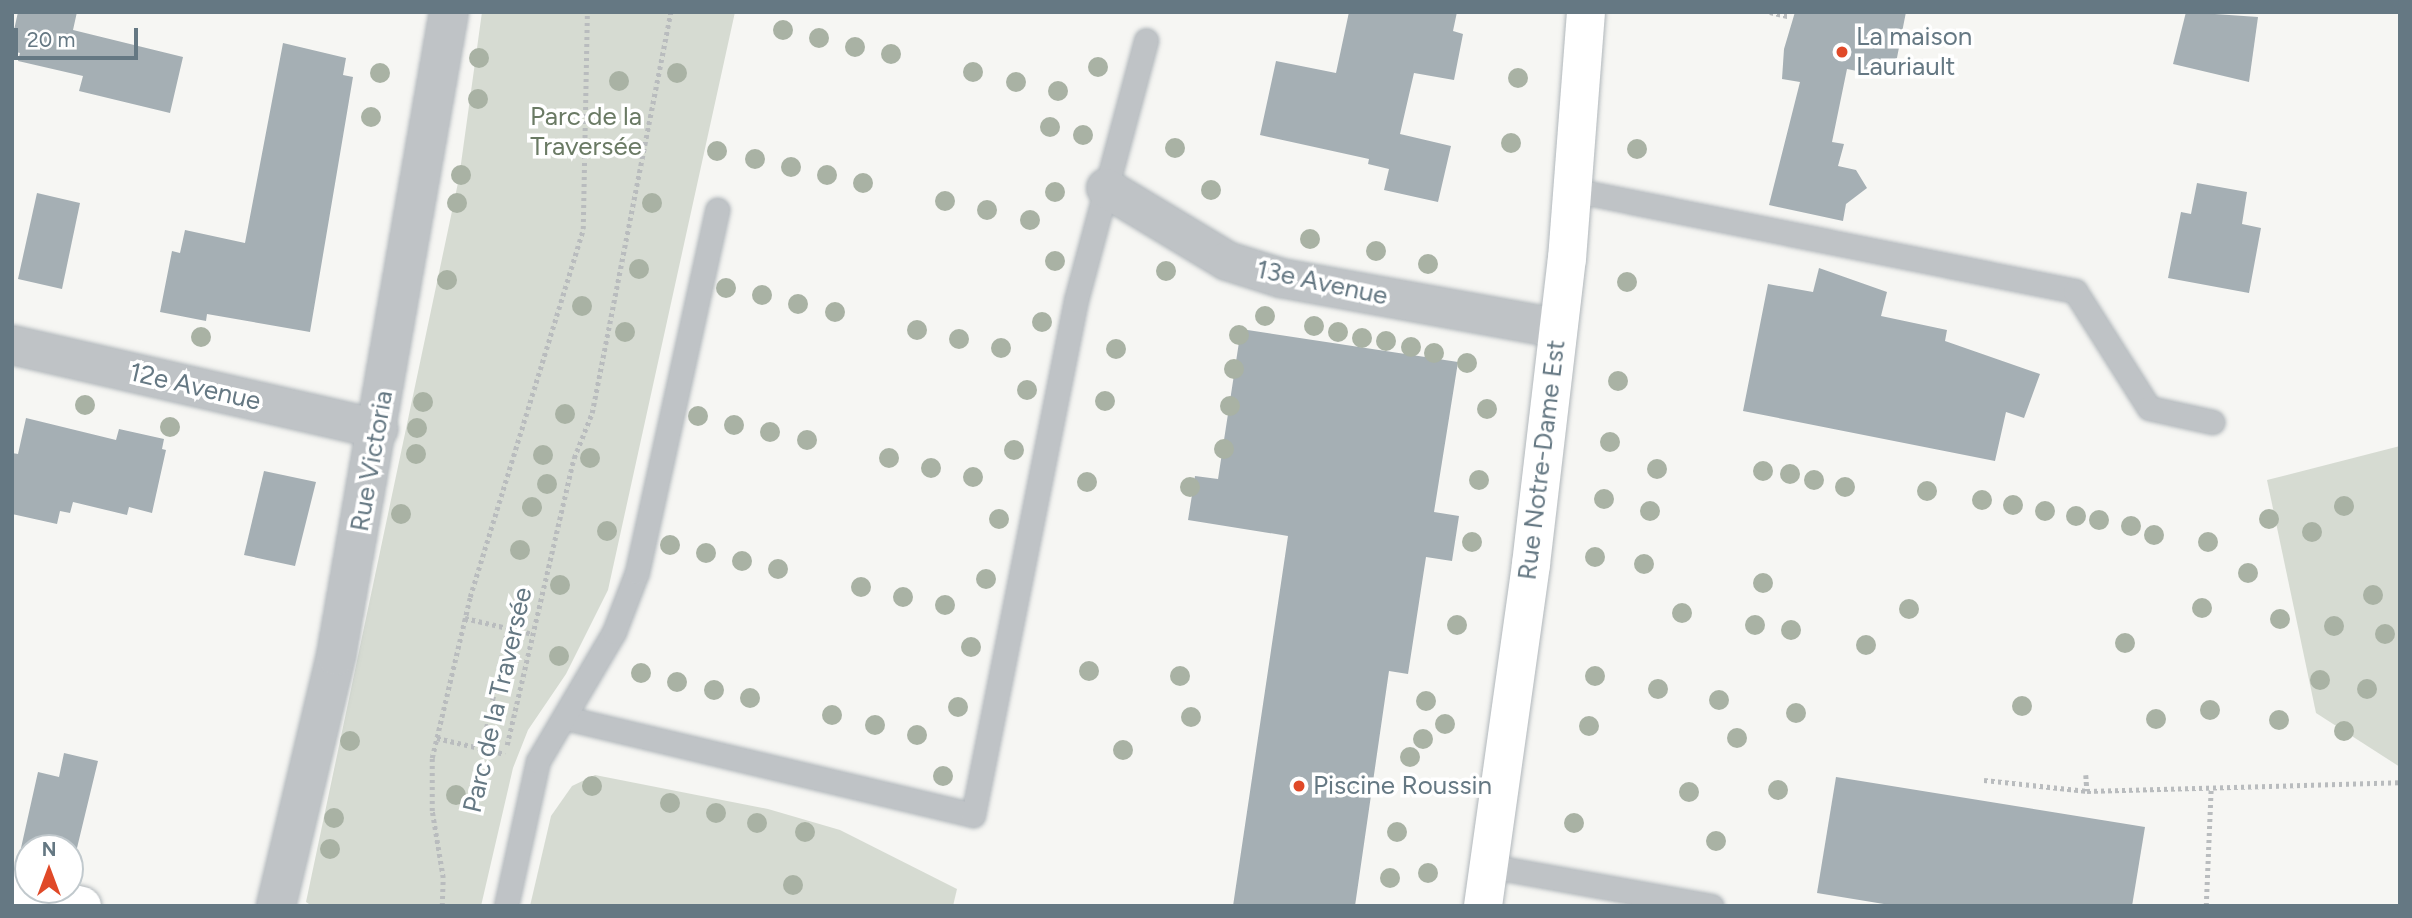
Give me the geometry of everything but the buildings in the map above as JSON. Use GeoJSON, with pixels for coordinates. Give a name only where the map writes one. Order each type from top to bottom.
{"type":"FeatureCollection","features":[{"type":"Feature","properties":{"kind":"main road","name":"Rue Notre-Dame Est"},"geometry":{"type":"LineString","coordinates":[[1483,906],[1531,564],[1573,190],[1586,12]]}},
{"type":"Feature","properties":{"kind":"main road"},"geometry":{"type":"LineString","coordinates":[[12,889],[82,906]]}},
{"type":"Feature","properties":{"kind":"street","name":"Rue Victoria"},"geometry":{"type":"LineString","coordinates":[[276,906],[336,656],[378,429],[449,12]]}},
{"type":"Feature","properties":{"kind":"street","name":"13e Avenue"},"geometry":{"type":"LineString","coordinates":[[1106,188],[1227,261],[1281,278],[1557,328]]}},
{"type":"Feature","properties":{"kind":"street","name":"12e Avenue"},"geometry":{"type":"LineString","coordinates":[[12,345],[378,429]]}},
{"type":"Feature","properties":{"kind":"lane"},"geometry":{"type":"LineString","coordinates":[[566,718],[973,815],[1073,312],[1146,40]]}},
{"type":"Feature","properties":{"kind":"lane"},"geometry":{"type":"LineString","coordinates":[[1573,190],[2075,291],[2149,408],[2212,422]]}},
{"type":"Feature","properties":{"kind":"lane"},"geometry":{"type":"LineString","coordinates":[[506,906],[538,761],[566,718],[614,632],[637,572],[718,210]]}},
{"type":"Feature","properties":{"kind":"lane"},"geometry":{"type":"LineString","coordinates":[[1489,866],[1711,906]]}},
{"type":"Feature","properties":{"kind":"path"},"geometry":{"type":"LineString","coordinates":[[442,906],[443,878],[432,811],[437,738],[465,618],[531,388],[583,229],[587,12]]}},
{"type":"Feature","properties":{"kind":"path","name":"Parc de la Traversée"},"geometry":{"type":"LineString","coordinates":[[502,766],[574,458],[592,413],[671,12]]}},
{"type":"Feature","properties":{"kind":"path"},"geometry":{"type":"LineString","coordinates":[[1770,12],[1788,16]]}},
{"type":"Feature","properties":{"kind":"path"},"geometry":{"type":"LineString","coordinates":[[465,618],[533,634]]}},
{"type":"Feature","properties":{"kind":"path"},"geometry":{"type":"LineString","coordinates":[[482,748],[508,628]]}},
{"type":"Feature","properties":{"kind":"path"},"geometry":{"type":"LineString","coordinates":[[437,738],[505,754]]}},
{"type":"Feature","properties":{"kind":"path"},"geometry":{"type":"LineString","coordinates":[[2086,775],[2087,791]]}},
{"type":"Feature","properties":{"kind":"path"},"geometry":{"type":"LineString","coordinates":[[1984,780],[2087,791],[2400,782]]}},
{"type":"Feature","properties":{"kind":"path"},"geometry":{"type":"LineString","coordinates":[[2206,906],[2211,787]]}},
{"type":"Feature","properties":{"kind":"green space","name":"Parc de la Traversée"},"geometry":{"type":"Polygon","coordinates":[[[482,12],[735,12],[608,590],[566,674],[528,730],[513,768],[481,906],[312,906],[306,902],[459,178],[482,12]]]}},
{"type":"Feature","properties":{"kind":"green space"},"geometry":{"type":"Polygon","coordinates":[[[2400,446],[2400,767],[2316,713],[2267,480],[2400,446]]]}},
{"type":"Feature","properties":{"kind":"green space"},"geometry":{"type":"Polygon","coordinates":[[[595,775],[768,809],[840,830],[957,889],[953,906],[530,906],[551,816],[572,786],[595,775]]]}},
{"type":"Feature","properties":{"kind":"place","name":"La maison Lauriault"},"geometry":{"type":"Point","coordinates":[1842,52]}},
{"type":"Feature","properties":{"kind":"place","name":"Piscine Roussin"},"geometry":{"type":"Point","coordinates":[1299,786]}}]}
